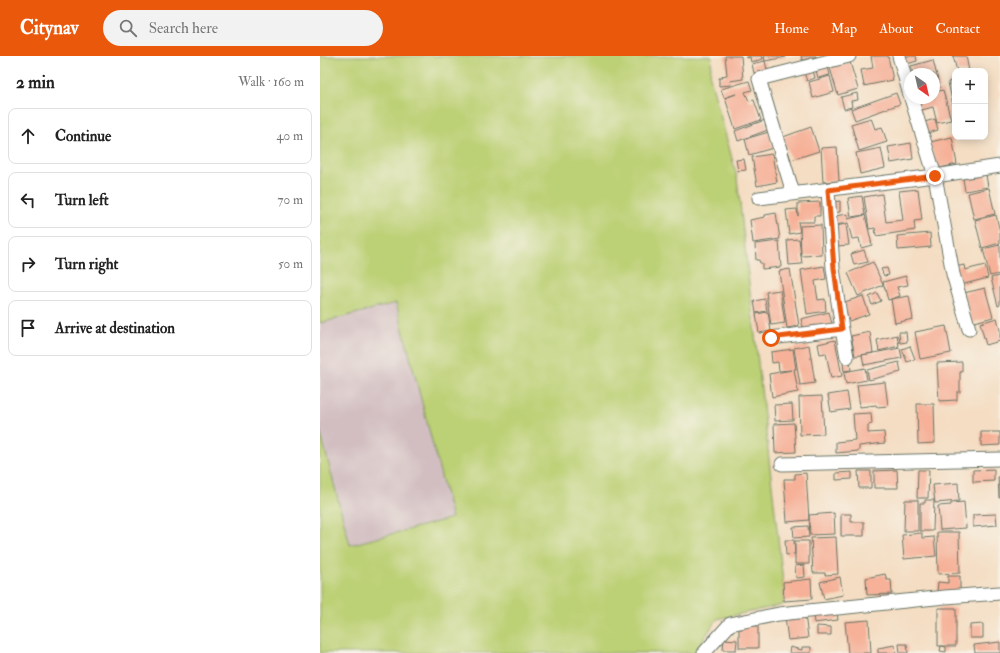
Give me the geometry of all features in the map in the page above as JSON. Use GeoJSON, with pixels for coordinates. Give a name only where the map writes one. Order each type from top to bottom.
{"type":"FeatureCollection","features":[{"type":"Feature","properties":{"kind":"street"},"geometry":{"type":"LineString","coordinates":[[793,193],[759,79],[849,56]]}},
{"type":"Feature","properties":{"kind":"street"},"geometry":{"type":"LineString","coordinates":[[899,56],[904,74]]}},
{"type":"Feature","properties":{"kind":"street"},"geometry":{"type":"LineString","coordinates":[[913,104],[935,176],[953,274],[969,329]]}},
{"type":"Feature","properties":{"kind":"street"},"geometry":{"type":"LineString","coordinates":[[759,198],[935,176],[1000,166]]}},
{"type":"Feature","properties":{"kind":"street"},"geometry":{"type":"LineString","coordinates":[[828,190],[834,268],[847,357]]}},
{"type":"Feature","properties":{"kind":"street"},"geometry":{"type":"LineString","coordinates":[[771,338],[842,329]]}},
{"type":"Feature","properties":{"kind":"street"},"geometry":{"type":"LineString","coordinates":[[782,464],[1000,459]]}},
{"type":"Feature","properties":{"kind":"street"},"geometry":{"type":"LineString","coordinates":[[704,653],[730,624],[779,614],[945,597],[1000,593]]}},
{"type":"Feature","properties":{"kind":"shaded area"},"geometry":{"type":"Polygon","coordinates":[[[396,303],[452,518],[350,545],[320,431],[320,323],[396,303]]]}},
{"type":"Feature","properties":{"kind":"green space"},"geometry":{"type":"Polygon","coordinates":[[[320,56],[712,56],[710,77],[737,177],[783,582],[783,605],[717,619],[694,653],[320,653],[320,431],[350,545],[452,518],[396,303],[320,323],[320,56]]]}},
{"type":"Feature","properties":{"kind":"building"},"geometry":{"type":"Polygon","coordinates":[[[725,56],[741,56],[743,79],[730,81],[731,85],[719,86],[719,78],[723,78],[722,76],[727,75],[725,56]]]}},
{"type":"Feature","properties":{"kind":"building"},"geometry":{"type":"Polygon","coordinates":[[[746,56],[762,56],[763,59],[751,62],[750,57],[747,58],[746,56]]]}},
{"type":"Feature","properties":{"kind":"building"},"geometry":{"type":"Polygon","coordinates":[[[764,56],[786,56],[786,57],[765,61],[764,56]]]}},
{"type":"Feature","properties":{"kind":"building"},"geometry":{"type":"Polygon","coordinates":[[[801,56],[816,56],[816,57],[802,60],[801,56]]]}},
{"type":"Feature","properties":{"kind":"building"},"geometry":{"type":"Polygon","coordinates":[[[871,56],[888,56],[893,80],[864,86],[861,70],[873,68],[871,56]]]}},
{"type":"Feature","properties":{"kind":"building"},"geometry":{"type":"Polygon","coordinates":[[[905,56],[916,56],[917,61],[907,64],[905,56]]]}},
{"type":"Feature","properties":{"kind":"building"},"geometry":{"type":"Polygon","coordinates":[[[953,56],[966,56],[968,68],[956,68],[953,56]]]}},
{"type":"Feature","properties":{"kind":"building"},"geometry":{"type":"Polygon","coordinates":[[[933,60],[935,68],[912,68],[911,66],[933,60]]]}},
{"type":"Feature","properties":{"kind":"building"},"geometry":{"type":"Polygon","coordinates":[[[765,61],[767,70],[754,73],[752,64],[765,61]]]}},
{"type":"Feature","properties":{"kind":"building"},"geometry":{"type":"Polygon","coordinates":[[[850,62],[858,89],[838,95],[830,68],[850,62]]]}},
{"type":"Feature","properties":{"kind":"building"},"geometry":{"type":"Polygon","coordinates":[[[812,67],[815,78],[807,81],[803,70],[812,67]]]}},
{"type":"Feature","properties":{"kind":"building"},"geometry":{"type":"Polygon","coordinates":[[[828,67],[830,75],[818,78],[816,70],[828,67]]]}},
{"type":"Feature","properties":{"kind":"building"},"geometry":{"type":"Polygon","coordinates":[[[830,76],[834,92],[813,98],[809,82],[830,76]]]}},
{"type":"Feature","properties":{"kind":"building"},"geometry":{"type":"Polygon","coordinates":[[[749,81],[752,90],[745,92],[749,101],[754,100],[761,120],[735,129],[725,98],[736,94],[724,98],[721,89],[749,81]]]}},
{"type":"Feature","properties":{"kind":"building"},"geometry":{"type":"Polygon","coordinates":[[[952,81],[952,100],[948,82],[952,81]]]}},
{"type":"Feature","properties":{"kind":"building"},"geometry":{"type":"Polygon","coordinates":[[[943,90],[951,120],[937,123],[933,107],[918,111],[916,104],[940,104],[940,91],[943,90]]]}},
{"type":"Feature","properties":{"kind":"building"},"geometry":{"type":"Polygon","coordinates":[[[857,93],[858,100],[851,101],[852,107],[844,109],[841,97],[857,93]]]}},
{"type":"Feature","properties":{"kind":"building"},"geometry":{"type":"Polygon","coordinates":[[[896,93],[900,104],[855,120],[851,109],[896,93]]]}},
{"type":"Feature","properties":{"kind":"building"},"geometry":{"type":"Polygon","coordinates":[[[871,118],[875,129],[882,127],[887,142],[859,151],[851,124],[871,118]]]}},
{"type":"Feature","properties":{"kind":"building"},"geometry":{"type":"Polygon","coordinates":[[[935,119],[938,130],[925,134],[921,123],[935,119]]]}},
{"type":"Feature","properties":{"kind":"building"},"geometry":{"type":"Polygon","coordinates":[[[765,120],[768,130],[738,141],[735,131],[765,120]]]}},
{"type":"Feature","properties":{"kind":"building"},"geometry":{"type":"Polygon","coordinates":[[[811,127],[819,151],[791,160],[783,137],[811,127]]]}},
{"type":"Feature","properties":{"kind":"building"},"geometry":{"type":"Polygon","coordinates":[[[769,132],[773,148],[749,155],[745,139],[769,132]]]}},
{"type":"Feature","properties":{"kind":"building"},"geometry":{"type":"Polygon","coordinates":[[[952,137],[957,164],[936,169],[930,142],[952,137]]]}},
{"type":"Feature","properties":{"kind":"building"},"geometry":{"type":"Polygon","coordinates":[[[911,143],[913,159],[891,163],[888,147],[911,143]]]}},
{"type":"Feature","properties":{"kind":"building"},"geometry":{"type":"Polygon","coordinates":[[[837,147],[839,181],[823,182],[821,148],[837,147]]]}},
{"type":"Feature","properties":{"kind":"building"},"geometry":{"type":"Polygon","coordinates":[[[881,148],[885,168],[860,174],[856,153],[881,148]]]}},
{"type":"Feature","properties":{"kind":"building"},"geometry":{"type":"Polygon","coordinates":[[[772,154],[777,182],[757,186],[752,157],[772,154]]]}},
{"type":"Feature","properties":{"kind":"building"},"geometry":{"type":"Polygon","coordinates":[[[744,159],[746,170],[738,171],[736,160],[744,159]]]}},
{"type":"Feature","properties":{"kind":"building"},"geometry":{"type":"Polygon","coordinates":[[[986,175],[988,187],[965,191],[963,179],[986,175]]]}},
{"type":"Feature","properties":{"kind":"building"},"geometry":{"type":"Polygon","coordinates":[[[989,188],[995,214],[974,219],[968,193],[989,188]]]}},
{"type":"Feature","properties":{"kind":"building"},"geometry":{"type":"Polygon","coordinates":[[[918,189],[922,220],[914,221],[915,230],[876,236],[875,228],[869,229],[864,197],[882,194],[886,222],[903,220],[899,191],[918,189]]]}},
{"type":"Feature","properties":{"kind":"building"},"geometry":{"type":"Polygon","coordinates":[[[862,196],[865,215],[851,217],[848,198],[862,196]]]}},
{"type":"Feature","properties":{"kind":"building"},"geometry":{"type":"Polygon","coordinates":[[[840,201],[840,212],[832,213],[831,202],[840,201]]]}},
{"type":"Feature","properties":{"kind":"building"},"geometry":{"type":"Polygon","coordinates":[[[820,202],[820,216],[814,216],[814,222],[798,222],[800,232],[789,234],[786,210],[797,209],[798,216],[798,203],[820,202]]]}},
{"type":"Feature","properties":{"kind":"building"},"geometry":{"type":"Polygon","coordinates":[[[776,213],[780,239],[753,243],[750,220],[776,213]]]}},
{"type":"Feature","properties":{"kind":"building"},"geometry":{"type":"Polygon","coordinates":[[[848,214],[848,219],[865,215],[872,245],[861,248],[859,238],[852,239],[848,223],[835,225],[834,216],[848,214]]]}},
{"type":"Feature","properties":{"kind":"building"},"geometry":{"type":"Polygon","coordinates":[[[996,215],[1000,232],[1000,243],[982,248],[975,220],[996,215]]]}},
{"type":"Feature","properties":{"kind":"building"},"geometry":{"type":"Polygon","coordinates":[[[846,224],[849,245],[837,246],[835,226],[846,224]]]}},
{"type":"Feature","properties":{"kind":"building"},"geometry":{"type":"Polygon","coordinates":[[[821,225],[822,255],[801,256],[800,226],[821,225]]]}},
{"type":"Feature","properties":{"kind":"building"},"geometry":{"type":"Polygon","coordinates":[[[930,233],[931,247],[898,250],[897,236],[930,233]]]}},
{"type":"Feature","properties":{"kind":"building"},"geometry":{"type":"Polygon","coordinates":[[[799,239],[802,264],[789,265],[787,240],[799,239]]]}},
{"type":"Feature","properties":{"kind":"building"},"geometry":{"type":"Polygon","coordinates":[[[779,241],[781,267],[762,269],[762,263],[760,263],[759,260],[756,260],[755,244],[779,241]]]}},
{"type":"Feature","properties":{"kind":"building"},"geometry":{"type":"Polygon","coordinates":[[[1000,245],[1000,274],[990,276],[983,249],[1000,245]]]}},
{"type":"Feature","properties":{"kind":"building"},"geometry":{"type":"Polygon","coordinates":[[[864,250],[868,262],[854,265],[851,254],[864,250]]]}},
{"type":"Feature","properties":{"kind":"building"},"geometry":{"type":"Polygon","coordinates":[[[873,262],[883,285],[858,296],[848,273],[873,262]]]}},
{"type":"Feature","properties":{"kind":"building"},"geometry":{"type":"Polygon","coordinates":[[[964,265],[965,270],[985,265],[988,278],[960,285],[956,267],[964,265]]]}},
{"type":"Feature","properties":{"kind":"building"},"geometry":{"type":"Polygon","coordinates":[[[824,266],[826,279],[815,281],[818,300],[825,299],[826,311],[807,314],[801,270],[824,266]]]}},
{"type":"Feature","properties":{"kind":"building"},"geometry":{"type":"Polygon","coordinates":[[[887,268],[889,275],[884,276],[881,269],[887,268]]]}},
{"type":"Feature","properties":{"kind":"building"},"geometry":{"type":"Polygon","coordinates":[[[790,269],[799,326],[787,328],[779,271],[790,269]]]}},
{"type":"Feature","properties":{"kind":"building"},"geometry":{"type":"Polygon","coordinates":[[[906,276],[908,285],[897,287],[900,296],[888,300],[883,282],[906,276]]]}},
{"type":"Feature","properties":{"kind":"building"},"geometry":{"type":"Polygon","coordinates":[[[1000,276],[1000,305],[998,306],[991,278],[1000,276]]]}},
{"type":"Feature","properties":{"kind":"building"},"geometry":{"type":"Polygon","coordinates":[[[985,288],[993,317],[971,323],[964,293],[985,288]]]}},
{"type":"Feature","properties":{"kind":"building"},"geometry":{"type":"Polygon","coordinates":[[[780,290],[785,323],[771,325],[766,292],[780,290]]]}},
{"type":"Feature","properties":{"kind":"building"},"geometry":{"type":"Polygon","coordinates":[[[877,293],[881,301],[872,305],[869,297],[877,293]]]}},
{"type":"Feature","properties":{"kind":"building"},"geometry":{"type":"Polygon","coordinates":[[[863,296],[869,314],[849,321],[842,303],[863,296]]]}},
{"type":"Feature","properties":{"kind":"building"},"geometry":{"type":"Polygon","coordinates":[[[909,296],[913,319],[895,323],[891,299],[909,296]]]}},
{"type":"Feature","properties":{"kind":"building"},"geometry":{"type":"Polygon","coordinates":[[[765,299],[767,311],[756,313],[754,301],[765,299]]]}},
{"type":"Feature","properties":{"kind":"building"},"geometry":{"type":"Polygon","coordinates":[[[768,312],[771,331],[759,333],[756,314],[768,312]]]}},
{"type":"Feature","properties":{"kind":"building"},"geometry":{"type":"Polygon","coordinates":[[[829,312],[832,324],[804,331],[801,319],[829,312]]]}},
{"type":"Feature","properties":{"kind":"building"},"geometry":{"type":"Polygon","coordinates":[[[997,318],[1000,330],[1000,341],[986,345],[980,323],[997,318]]]}},
{"type":"Feature","properties":{"kind":"building"},"geometry":{"type":"Polygon","coordinates":[[[946,326],[951,353],[920,359],[915,332],[946,326]]]}},
{"type":"Feature","properties":{"kind":"building"},"geometry":{"type":"Polygon","coordinates":[[[870,332],[873,353],[855,356],[851,336],[870,332]]]}},
{"type":"Feature","properties":{"kind":"building"},"geometry":{"type":"Polygon","coordinates":[[[899,332],[906,332],[907,342],[900,343],[899,332]]]}},
{"type":"Feature","properties":{"kind":"building"},"geometry":{"type":"Polygon","coordinates":[[[897,335],[899,346],[879,351],[877,340],[897,335]]]}},
{"type":"Feature","properties":{"kind":"building"},"geometry":{"type":"Polygon","coordinates":[[[835,340],[842,376],[831,378],[826,353],[820,354],[818,344],[835,340]]]}},
{"type":"Feature","properties":{"kind":"building"},"geometry":{"type":"Polygon","coordinates":[[[809,345],[815,383],[800,385],[794,348],[809,345]]]}},
{"type":"Feature","properties":{"kind":"building"},"geometry":{"type":"Polygon","coordinates":[[[910,346],[915,359],[907,362],[902,349],[910,346]]]}},
{"type":"Feature","properties":{"kind":"building"},"geometry":{"type":"Polygon","coordinates":[[[900,348],[902,358],[864,365],[862,355],[900,348]]]}},
{"type":"Feature","properties":{"kind":"building"},"geometry":{"type":"Polygon","coordinates":[[[793,349],[796,369],[794,369],[798,392],[772,397],[769,374],[792,370],[779,371],[778,362],[772,363],[771,352],[793,349]]]}},
{"type":"Feature","properties":{"kind":"building"},"geometry":{"type":"Polygon","coordinates":[[[850,362],[851,370],[844,371],[843,363],[850,362]]]}},
{"type":"Feature","properties":{"kind":"building"},"geometry":{"type":"Polygon","coordinates":[[[899,362],[901,372],[869,380],[867,370],[899,362]]]}},
{"type":"Feature","properties":{"kind":"building"},"geometry":{"type":"Polygon","coordinates":[[[962,362],[962,372],[960,372],[960,392],[957,392],[957,400],[939,401],[937,363],[962,362]]]}},
{"type":"Feature","properties":{"kind":"building"},"geometry":{"type":"Polygon","coordinates":[[[865,368],[867,380],[846,384],[844,372],[865,368]]]}},
{"type":"Feature","properties":{"kind":"building"},"geometry":{"type":"Polygon","coordinates":[[[885,382],[888,406],[877,407],[876,405],[860,407],[857,385],[885,382]]]}},
{"type":"Feature","properties":{"kind":"building"},"geometry":{"type":"Polygon","coordinates":[[[847,392],[850,409],[831,412],[828,395],[847,392]]]}},
{"type":"Feature","properties":{"kind":"building"},"geometry":{"type":"Polygon","coordinates":[[[822,396],[824,434],[800,435],[799,397],[822,396]]]}},
{"type":"Feature","properties":{"kind":"building"},"geometry":{"type":"Polygon","coordinates":[[[792,404],[793,420],[775,421],[774,405],[792,404]]]}},
{"type":"Feature","properties":{"kind":"building"},"geometry":{"type":"Polygon","coordinates":[[[917,404],[934,404],[935,443],[918,444],[917,404]]]}},
{"type":"Feature","properties":{"kind":"building"},"geometry":{"type":"Polygon","coordinates":[[[871,413],[872,424],[868,425],[868,433],[884,432],[885,443],[859,446],[859,451],[836,453],[836,442],[855,440],[853,414],[871,413]]]}},
{"type":"Feature","properties":{"kind":"building"},"geometry":{"type":"Polygon","coordinates":[[[794,423],[796,452],[775,453],[774,424],[794,423]]]}},
{"type":"Feature","properties":{"kind":"building"},"geometry":{"type":"Polygon","coordinates":[[[981,432],[1000,432],[1000,445],[981,446],[981,432]]]}},
{"type":"Feature","properties":{"kind":"building"},"geometry":{"type":"Polygon","coordinates":[[[994,469],[994,481],[973,482],[973,470],[994,469]]]}},
{"type":"Feature","properties":{"kind":"building"},"geometry":{"type":"Polygon","coordinates":[[[897,470],[898,488],[874,488],[874,471],[897,470]]]}},
{"type":"Feature","properties":{"kind":"building"},"geometry":{"type":"Polygon","coordinates":[[[918,470],[929,470],[928,498],[917,498],[918,470]]]}},
{"type":"Feature","properties":{"kind":"building"},"geometry":{"type":"Polygon","coordinates":[[[858,471],[871,471],[871,488],[859,488],[858,471]]]}},
{"type":"Feature","properties":{"kind":"building"},"geometry":{"type":"Polygon","coordinates":[[[852,472],[852,479],[836,480],[836,473],[852,472]]]}},
{"type":"Feature","properties":{"kind":"building"},"geometry":{"type":"Polygon","coordinates":[[[806,473],[809,520],[787,522],[784,479],[795,479],[795,474],[806,473]]]}},
{"type":"Feature","properties":{"kind":"building"},"geometry":{"type":"Polygon","coordinates":[[[998,477],[1000,477],[1000,498],[999,498],[998,477]]]}},
{"type":"Feature","properties":{"kind":"building"},"geometry":{"type":"Polygon","coordinates":[[[958,483],[959,501],[935,503],[933,485],[958,483]]]}},
{"type":"Feature","properties":{"kind":"building"},"geometry":{"type":"Polygon","coordinates":[[[905,500],[918,500],[918,531],[904,531],[905,500]]]}},
{"type":"Feature","properties":{"kind":"building"},"geometry":{"type":"Polygon","coordinates":[[[925,500],[934,500],[933,531],[920,531],[920,503],[925,503],[925,500]]]}},
{"type":"Feature","properties":{"kind":"building"},"geometry":{"type":"Polygon","coordinates":[[[964,502],[966,528],[940,530],[938,506],[964,502]]]}},
{"type":"Feature","properties":{"kind":"building"},"geometry":{"type":"Polygon","coordinates":[[[834,513],[835,534],[810,535],[809,515],[834,513]]]}},
{"type":"Feature","properties":{"kind":"building"},"geometry":{"type":"Polygon","coordinates":[[[841,514],[851,514],[851,522],[864,522],[864,536],[841,536],[841,514]]]}},
{"type":"Feature","properties":{"kind":"building"},"geometry":{"type":"Polygon","coordinates":[[[996,514],[997,525],[973,527],[973,515],[996,514]]]}},
{"type":"Feature","properties":{"kind":"building"},"geometry":{"type":"Polygon","coordinates":[[[808,526],[809,537],[794,538],[793,527],[808,526]]]}},
{"type":"Feature","properties":{"kind":"building"},"geometry":{"type":"Polygon","coordinates":[[[937,532],[959,532],[960,573],[938,574],[937,532]]]}},
{"type":"Feature","properties":{"kind":"building"},"geometry":{"type":"Polygon","coordinates":[[[922,533],[922,538],[934,537],[936,556],[904,559],[902,535],[922,533]]]}},
{"type":"Feature","properties":{"kind":"building"},"geometry":{"type":"Polygon","coordinates":[[[836,537],[838,574],[825,575],[825,573],[813,573],[811,538],[836,537]]]}},
{"type":"Feature","properties":{"kind":"building"},"geometry":{"type":"Polygon","coordinates":[[[785,540],[794,540],[795,554],[786,555],[785,540]]]}},
{"type":"Feature","properties":{"kind":"building"},"geometry":{"type":"Polygon","coordinates":[[[795,541],[809,541],[809,564],[795,564],[795,541]]]}},
{"type":"Feature","properties":{"kind":"building"},"geometry":{"type":"Polygon","coordinates":[[[804,565],[805,577],[796,578],[795,566],[804,565]]]}},
{"type":"Feature","properties":{"kind":"building"},"geometry":{"type":"Polygon","coordinates":[[[885,574],[887,580],[891,580],[892,594],[867,595],[866,578],[885,574]]]}},
{"type":"Feature","properties":{"kind":"building"},"geometry":{"type":"Polygon","coordinates":[[[948,576],[960,576],[960,592],[937,592],[938,582],[948,583],[948,576]]]}},
{"type":"Feature","properties":{"kind":"building"},"geometry":{"type":"Polygon","coordinates":[[[840,577],[843,595],[824,599],[820,582],[840,577]]]}},
{"type":"Feature","properties":{"kind":"building"},"geometry":{"type":"Polygon","coordinates":[[[811,579],[812,599],[784,601],[783,582],[811,579]]]}},
{"type":"Feature","properties":{"kind":"building"},"geometry":{"type":"Polygon","coordinates":[[[938,608],[956,608],[956,646],[938,646],[938,608]]]}},
{"type":"Feature","properties":{"kind":"building"},"geometry":{"type":"Polygon","coordinates":[[[837,613],[838,620],[814,623],[813,615],[837,613]]]}},
{"type":"Feature","properties":{"kind":"building"},"geometry":{"type":"Polygon","coordinates":[[[805,614],[808,638],[788,640],[785,617],[805,614]]]}},
{"type":"Feature","properties":{"kind":"building"},"geometry":{"type":"Polygon","coordinates":[[[869,620],[871,653],[848,653],[845,622],[869,620]]]}},
{"type":"Feature","properties":{"kind":"building"},"geometry":{"type":"Polygon","coordinates":[[[983,624],[983,638],[970,638],[970,625],[983,624]]]}},
{"type":"Feature","properties":{"kind":"building"},"geometry":{"type":"Polygon","coordinates":[[[744,626],[758,626],[758,648],[739,648],[739,629],[744,629],[744,626]]]}},
{"type":"Feature","properties":{"kind":"building"},"geometry":{"type":"Polygon","coordinates":[[[817,626],[831,627],[831,635],[817,635],[817,626]]]}},
{"type":"Feature","properties":{"kind":"building"},"geometry":{"type":"Polygon","coordinates":[[[724,639],[737,640],[736,650],[723,650],[724,639]]]}},
{"type":"Feature","properties":{"kind":"building"},"geometry":{"type":"Polygon","coordinates":[[[1000,642],[1000,653],[975,653],[974,645],[1000,642]]]}},
{"type":"Feature","properties":{"kind":"building"},"geometry":{"type":"Polygon","coordinates":[[[899,644],[907,644],[908,653],[900,653],[899,644]]]}},
{"type":"Feature","properties":{"kind":"building"},"geometry":{"type":"Polygon","coordinates":[[[895,645],[896,653],[878,653],[878,648],[895,645]]]}},
{"type":"Feature","properties":{"kind":"building"},"geometry":{"type":"Polygon","coordinates":[[[941,646],[946,647],[946,652],[940,651],[941,646]]]}},
{"type":"Feature","properties":{"kind":"building"},"geometry":{"type":"Polygon","coordinates":[[[790,647],[802,650],[802,647],[811,647],[811,653],[789,653],[790,647]]]}},
{"type":"Feature","properties":{"kind":"route"},"geometry":{"type":"LineString","coordinates":[[771,338],[842,329],[834,268],[828,190],[935,176]]}}]}
